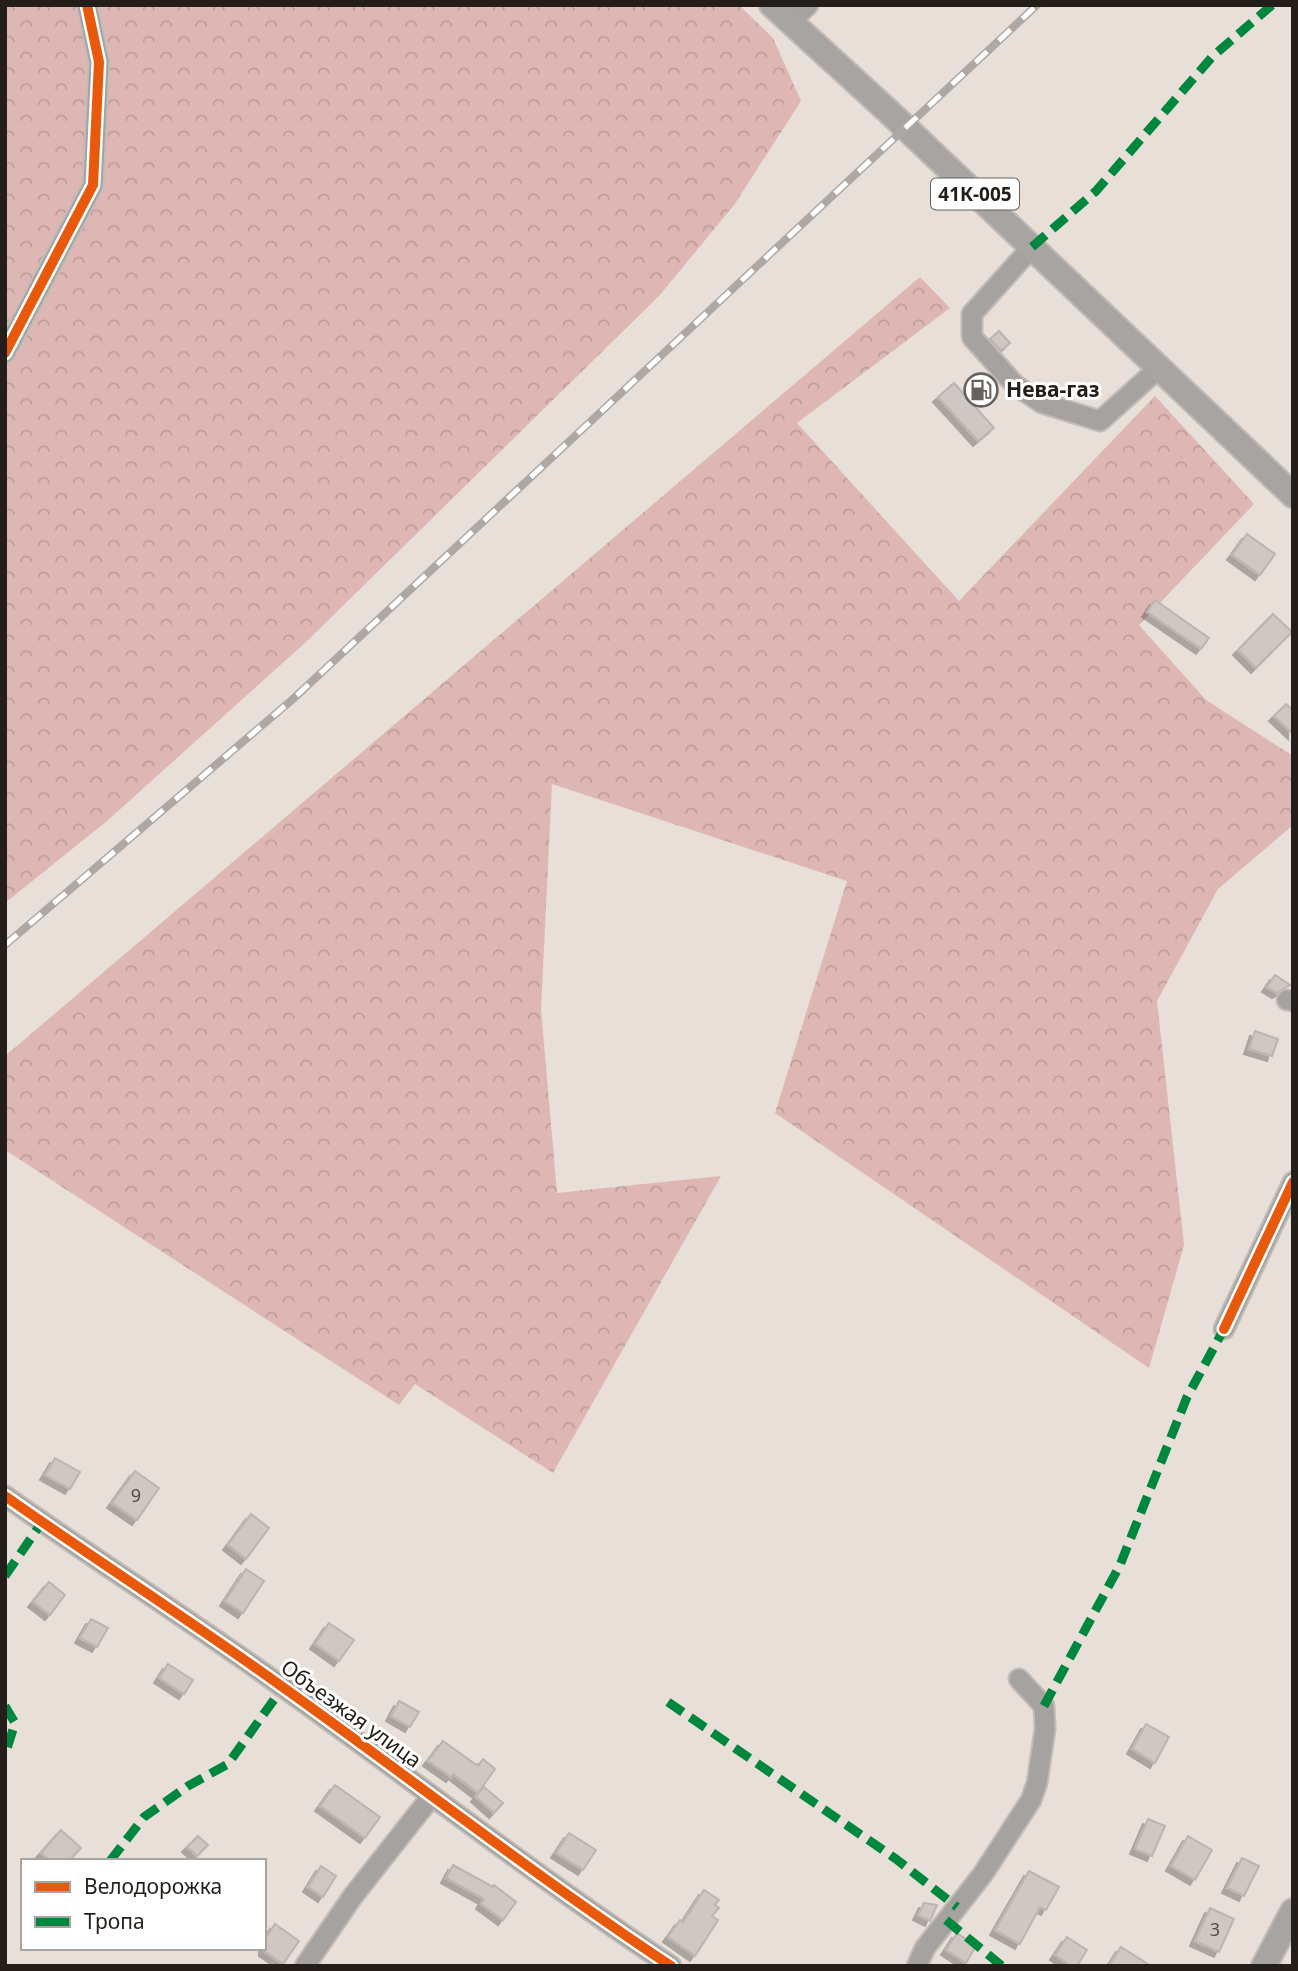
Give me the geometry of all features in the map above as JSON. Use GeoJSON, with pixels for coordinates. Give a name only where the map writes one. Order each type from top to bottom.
{"type":"FeatureCollection","features":[{"type":"Feature","properties":{"kind":"main road","name":"41К-005"},"geometry":{"type":"LineString","coordinates":[[772,5],[888,111],[1293,495]]}},
{"type":"Feature","properties":{"kind":"main road"},"geometry":{"type":"LineString","coordinates":[[1264,1966],[1293,1911]]}},
{"type":"Feature","properties":{"kind":"street"},"geometry":{"type":"LineString","coordinates":[[5,353],[93,185],[99,62],[88,5]]}},
{"type":"Feature","properties":{"kind":"street"},"geometry":{"type":"LineString","coordinates":[[790,22],[808,5]]}},
{"type":"Feature","properties":{"kind":"street"},"geometry":{"type":"LineString","coordinates":[[1032,247],[972,314],[972,337],[1015,385],[1042,403],[1100,421],[1159,368]]}},
{"type":"Feature","properties":{"kind":"street"},"geometry":{"type":"LineString","coordinates":[[1224,1329],[1293,1182]]}},
{"type":"Feature","properties":{"kind":"street","name":"Объезжая улица"},"geometry":{"type":"LineString","coordinates":[[5,1496],[283,1687],[431,1797],[670,1966]]}},
{"type":"Feature","properties":{"kind":"street"},"geometry":{"type":"LineString","coordinates":[[917,1966],[925,1948],[1013,1831],[1034,1791],[1045,1729],[1044,1706],[1019,1679]]}},
{"type":"Feature","properties":{"kind":"street"},"geometry":{"type":"LineString","coordinates":[[305,1966],[353,1896],[431,1797]]}},
{"type":"Feature","properties":{"kind":"green space"},"geometry":{"type":"Polygon","coordinates":[[[5,5],[739,5],[773,38],[801,101],[734,205],[659,296],[306,642],[107,821],[5,903],[5,5]]]}},
{"type":"Feature","properties":{"kind":"green space"},"geometry":{"type":"Polygon","coordinates":[[[920,277],[950,308],[797,423],[959,601],[1155,396],[1254,504],[1139,625],[1206,700],[1293,756],[1293,825],[1218,889],[1157,1001],[1184,1245],[1149,1368],[775,1113],[847,881],[552,784],[541,1009],[557,1193],[721,1176],[553,1473],[415,1384],[399,1405],[5,1150],[5,1056],[920,277]]]}},
{"type":"Feature","properties":{"kind":"building"},"geometry":{"type":"Polygon","coordinates":[[[999,331],[1010,343],[1001,351],[990,339],[999,331]]]}},
{"type":"Feature","properties":{"kind":"building"},"geometry":{"type":"Polygon","coordinates":[[[954,383],[994,428],[978,441],[938,397],[954,383]]]}},
{"type":"Feature","properties":{"kind":"building"},"geometry":{"type":"Polygon","coordinates":[[[1247,534],[1275,554],[1260,575],[1232,555],[1247,534]]]}},
{"type":"Feature","properties":{"kind":"building"},"geometry":{"type":"Polygon","coordinates":[[[1155,600],[1209,638],[1201,649],[1147,612],[1155,600]]]}},
{"type":"Feature","properties":{"kind":"building"},"geometry":{"type":"Polygon","coordinates":[[[1273,614],[1292,632],[1256,668],[1238,650],[1273,614]]]}},
{"type":"Feature","properties":{"kind":"building"},"geometry":{"type":"Polygon","coordinates":[[[1286,704],[1293,710],[1293,734],[1274,716],[1286,704]]]}},
{"type":"Feature","properties":{"kind":"building"},"geometry":{"type":"Polygon","coordinates":[[[1275,975],[1290,985],[1277,993],[1267,987],[1275,975]]]}},
{"type":"Feature","properties":{"kind":"building"},"geometry":{"type":"Polygon","coordinates":[[[1255,1031],[1278,1039],[1272,1056],[1249,1049],[1255,1031]]]}},
{"type":"Feature","properties":{"kind":"building"},"geometry":{"type":"Polygon","coordinates":[[[55,1458],[80,1472],[70,1489],[45,1475],[55,1458]]]}},
{"type":"Feature","properties":{"kind":"building"},"geometry":{"type":"Polygon","coordinates":[[[135,1471],[159,1488],[137,1520],[112,1503],[135,1471]]]}},
{"type":"Feature","properties":{"kind":"building"},"geometry":{"type":"Polygon","coordinates":[[[251,1514],[269,1528],[246,1559],[228,1545],[251,1514]]]}},
{"type":"Feature","properties":{"kind":"building"},"geometry":{"type":"Polygon","coordinates":[[[246,1569],[264,1581],[243,1613],[225,1601],[246,1569]]]}},
{"type":"Feature","properties":{"kind":"building"},"geometry":{"type":"Polygon","coordinates":[[[49,1582],[65,1595],[50,1615],[33,1602],[49,1582]]]}},
{"type":"Feature","properties":{"kind":"building"},"geometry":{"type":"Polygon","coordinates":[[[91,1619],[108,1628],[97,1647],[80,1638],[91,1619]]]}},
{"type":"Feature","properties":{"kind":"building"},"geometry":{"type":"Polygon","coordinates":[[[329,1623],[354,1640],[339,1661],[315,1644],[329,1623]]]}},
{"type":"Feature","properties":{"kind":"building"},"geometry":{"type":"Polygon","coordinates":[[[168,1664],[193,1680],[184,1694],[159,1678],[168,1664]]]}},
{"type":"Feature","properties":{"kind":"building"},"geometry":{"type":"Polygon","coordinates":[[[399,1701],[419,1712],[410,1727],[391,1716],[399,1701]]]}},
{"type":"Feature","properties":{"kind":"building"},"geometry":{"type":"Polygon","coordinates":[[[1146,1724],[1169,1737],[1155,1763],[1132,1749],[1146,1724]]]}},
{"type":"Feature","properties":{"kind":"building"},"geometry":{"type":"Polygon","coordinates":[[[443,1741],[478,1766],[483,1759],[495,1769],[478,1793],[453,1774],[451,1777],[428,1761],[443,1741]]]}},
{"type":"Feature","properties":{"kind":"building"},"geometry":{"type":"Polygon","coordinates":[[[335,1785],[380,1817],[365,1838],[320,1806],[335,1785]]]}},
{"type":"Feature","properties":{"kind":"building"},"geometry":{"type":"Polygon","coordinates":[[[484,1787],[503,1803],[494,1813],[476,1797],[484,1787]]]}},
{"type":"Feature","properties":{"kind":"building"},"geometry":{"type":"Polygon","coordinates":[[[1148,1819],[1165,1826],[1152,1856],[1135,1849],[1148,1819]]]}},
{"type":"Feature","properties":{"kind":"building"},"geometry":{"type":"Polygon","coordinates":[[[61,1830],[81,1848],[71,1859],[48,1859],[41,1853],[61,1830]]]}},
{"type":"Feature","properties":{"kind":"building"},"geometry":{"type":"Polygon","coordinates":[[[569,1833],[596,1850],[583,1870],[556,1853],[569,1833]]]}},
{"type":"Feature","properties":{"kind":"building"},"geometry":{"type":"Polygon","coordinates":[[[198,1836],[208,1845],[197,1856],[187,1847],[198,1836]]]}},
{"type":"Feature","properties":{"kind":"building"},"geometry":{"type":"Polygon","coordinates":[[[1188,1836],[1212,1850],[1195,1880],[1171,1866],[1188,1836]]]}},
{"type":"Feature","properties":{"kind":"building"},"geometry":{"type":"Polygon","coordinates":[[[1242,1858],[1259,1866],[1244,1896],[1227,1888],[1242,1858]]]}},
{"type":"Feature","properties":{"kind":"building"},"geometry":{"type":"Polygon","coordinates":[[[453,1865],[493,1887],[494,1885],[516,1902],[503,1920],[481,1904],[484,1899],[446,1878],[453,1865]]]}},
{"type":"Feature","properties":{"kind":"building"},"geometry":{"type":"Polygon","coordinates":[[[321,1866],[336,1876],[323,1897],[308,1887],[321,1866]]]}},
{"type":"Feature","properties":{"kind":"building"},"geometry":{"type":"Polygon","coordinates":[[[1029,1871],[1059,1887],[1046,1910],[1040,1907],[1020,1944],[995,1930],[1029,1871]]]}},
{"type":"Feature","properties":{"kind":"building"},"geometry":{"type":"Polygon","coordinates":[[[704,1890],[719,1900],[715,1905],[719,1908],[712,1916],[718,1920],[695,1956],[668,1937],[680,1920],[683,1922],[704,1890]]]}},
{"type":"Feature","properties":{"kind":"building"},"geometry":{"type":"Polygon","coordinates":[[[924,1903],[937,1905],[930,1921],[918,1915],[924,1903]]]}},
{"type":"Feature","properties":{"kind":"building"},"geometry":{"type":"Polygon","coordinates":[[[1210,1908],[1234,1919],[1219,1952],[1195,1941],[1210,1908]]]}},
{"type":"Feature","properties":{"kind":"building"},"geometry":{"type":"Polygon","coordinates":[[[275,1924],[299,1941],[283,1964],[264,1951],[266,1937],[275,1924]]]}},
{"type":"Feature","properties":{"kind":"building"},"geometry":{"type":"Polygon","coordinates":[[[957,1933],[976,1946],[966,1963],[946,1950],[957,1933]]]}},
{"type":"Feature","properties":{"kind":"building"},"geometry":{"type":"Polygon","coordinates":[[[1067,1937],[1087,1950],[1077,1966],[1071,1966],[1055,1955],[1067,1937]]]}},
{"type":"Feature","properties":{"kind":"building"},"geometry":{"type":"Polygon","coordinates":[[[1121,1947],[1151,1966],[1109,1966],[1121,1947]]]}},
{"type":"Feature","properties":{"kind":"railway"},"geometry":{"type":"LineString","coordinates":[[5,945],[293,699],[1037,5]]}},
{"type":"Feature","properties":{"kind":"marked path"},"geometry":{"type":"LineString","coordinates":[[1032,247],[1096,191],[1212,57],[1272,5]]}},
{"type":"Feature","properties":{"kind":"marked path"},"geometry":{"type":"LineString","coordinates":[[1044,1706],[1120,1565],[1187,1397],[1224,1329]]}},
{"type":"Feature","properties":{"kind":"marked path"},"geometry":{"type":"LineString","coordinates":[[5,1576],[42,1522]]}},
{"type":"Feature","properties":{"kind":"marked path"},"geometry":{"type":"LineString","coordinates":[[112,1859],[144,1817],[188,1786],[228,1764],[283,1687]]}},
{"type":"Feature","properties":{"kind":"marked path"},"geometry":{"type":"LineString","coordinates":[[668,1702],[896,1859],[957,1907]]}},
{"type":"Feature","properties":{"kind":"marked path"},"geometry":{"type":"LineString","coordinates":[[5,1706],[15,1723],[5,1755]]}},
{"type":"Feature","properties":{"kind":"marked path"},"geometry":{"type":"LineString","coordinates":[[946,1920],[1002,1966]]}},
{"type":"Feature","properties":{"kind":"cycle path"},"geometry":{"type":"LineString","coordinates":[[5,353],[93,185],[99,62],[87,5]]}},
{"type":"Feature","properties":{"kind":"cycle path"},"geometry":{"type":"LineString","coordinates":[[1224,1329],[1293,1182]]}},
{"type":"Feature","properties":{"kind":"cycle path"},"geometry":{"type":"LineString","coordinates":[[5,1496],[250,1663],[524,1864],[671,1966]]}},
{"type":"Feature","properties":{"kind":"place","name":"Нева-газ"},"geometry":{"type":"Point","coordinates":[981,390]}}]}
